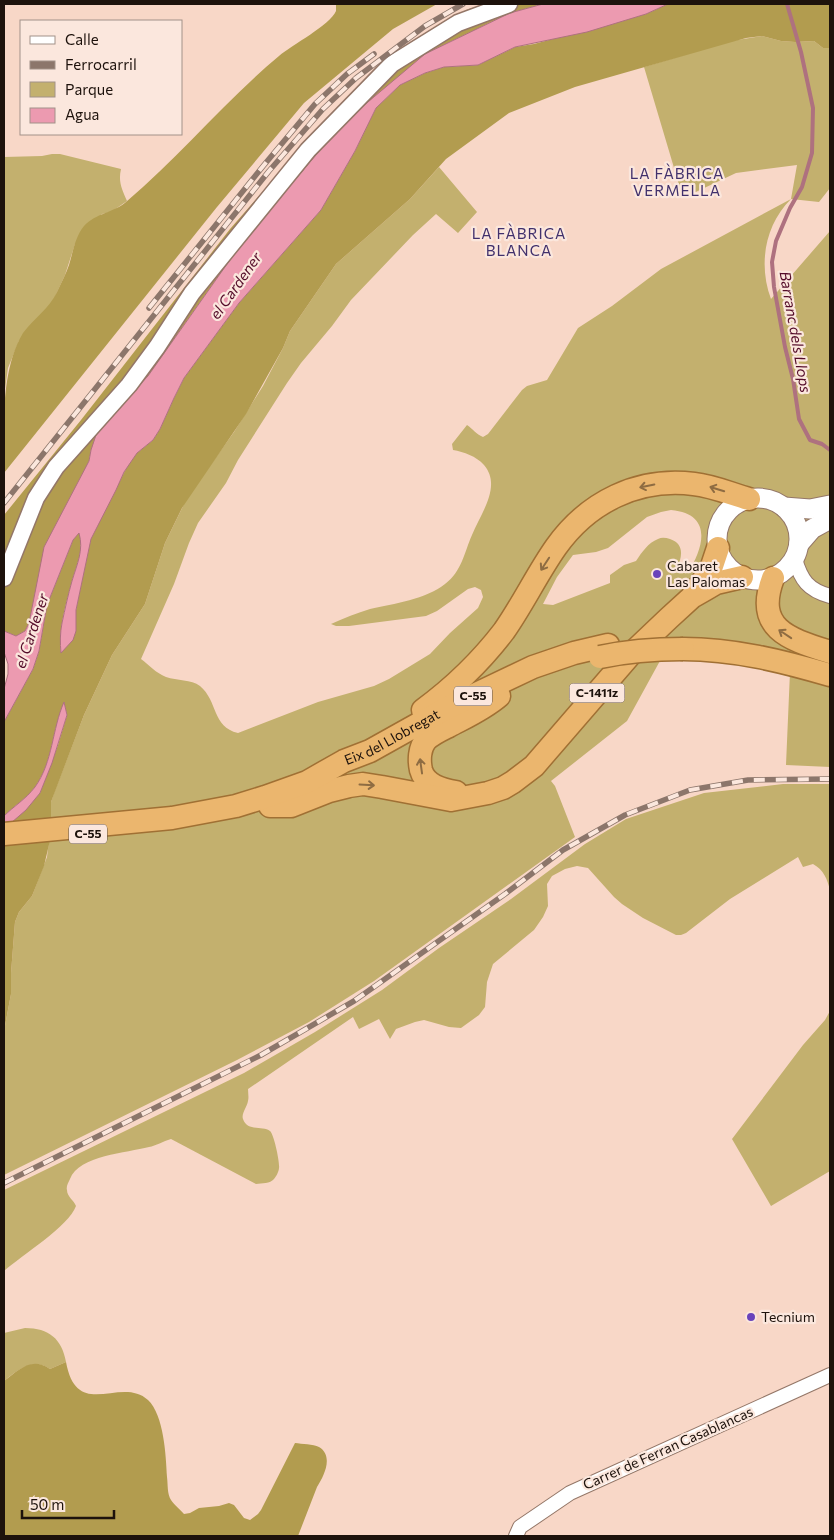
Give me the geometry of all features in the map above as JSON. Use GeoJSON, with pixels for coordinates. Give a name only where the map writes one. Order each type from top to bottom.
{"type":"FeatureCollection","features":[{"type":"Feature","properties":{"kind":"highway"},"geometry":{"type":"LineString","coordinates":[[344,761],[412,719],[444,694],[470,670],[503,632],[564,537],[581,518],[597,506],[625,492],[649,485],[684,483],[703,485],[749,499]]}},
{"type":"Feature","properties":{"kind":"highway"},"geometry":{"type":"LineString","coordinates":[[692,597],[711,569],[718,548]]}},
{"type":"Feature","properties":{"kind":"highway"},"geometry":{"type":"LineString","coordinates":[[791,565],[768,595],[769,614],[779,629],[795,640],[830,652]]}},
{"type":"Feature","properties":{"kind":"highway"},"geometry":{"type":"LineString","coordinates":[[692,597],[716,583],[742,577]]}},
{"type":"Feature","properties":{"kind":"highway","name":"C-1411z"},"geometry":{"type":"LineString","coordinates":[[474,796],[502,788],[534,766],[629,656],[692,597]]}},
{"type":"Feature","properties":{"kind":"highway","name":"C-55"},"geometry":{"type":"LineString","coordinates":[[604,651],[658,639],[772,659],[830,675]]}},
{"type":"Feature","properties":{"kind":"highway","name":"C-55"},"geometry":{"type":"LineString","coordinates":[[686,643],[712,639],[738,642],[785,652],[830,665]]}},
{"type":"Feature","properties":{"kind":"highway","name":"Eix del Llobregat"},"geometry":{"type":"LineString","coordinates":[[172,822],[236,806],[306,782],[344,761],[370,751],[447,708],[532,667],[582,651],[604,651]]}},
{"type":"Feature","properties":{"kind":"highway","name":"Eix del Llobregat"},"geometry":{"type":"LineString","coordinates":[[172,822],[217,820],[270,806],[306,792],[345,774],[505,690],[604,651]]}},
{"type":"Feature","properties":{"kind":"highway"},"geometry":{"type":"LineString","coordinates":[[474,796],[448,791],[434,786],[428,781],[422,773],[421,751],[426,741],[436,732],[489,705],[505,690]]}},
{"type":"Feature","properties":{"kind":"highway"},"geometry":{"type":"LineString","coordinates":[[270,806],[291,806],[329,791],[363,784],[382,786],[444,800],[474,796]]}},
{"type":"Feature","properties":{"kind":"highway","name":"C-55"},"geometry":{"type":"LineString","coordinates":[[4,834],[172,822]]}},
{"type":"Feature","properties":{"kind":"highway","name":"C-55"},"geometry":{"type":"LineString","coordinates":[[4,842],[172,822]]}},
{"type":"Feature","properties":{"kind":"main road"},"geometry":{"type":"LineString","coordinates":[[830,505],[810,509],[784,507],[767,499],[749,499],[733,507],[722,520],[717,535],[718,548],[721,557],[733,572],[742,577],[757,580],[791,565],[812,529],[830,519]]}},
{"type":"Feature","properties":{"kind":"main road"},"geometry":{"type":"LineString","coordinates":[[784,507],[793,517],[799,530],[791,565]]}},
{"type":"Feature","properties":{"kind":"street"},"geometry":{"type":"LineString","coordinates":[[4,578],[36,498],[56,468],[129,385],[192,294],[308,150],[392,64],[458,23],[509,4]]}},
{"type":"Feature","properties":{"kind":"street"},"geometry":{"type":"LineString","coordinates":[[791,565],[816,591],[830,596]]}},
{"type":"Feature","properties":{"kind":"street","name":"Carrer de Ferran Casablancas"},"geometry":{"type":"LineString","coordinates":[[516,1536],[520,1527],[570,1493],[830,1375]]}},
{"type":"Feature","properties":{"kind":"green space"},"geometry":{"type":"Polygon","coordinates":[[[762,36],[781,41],[814,41],[823,48],[830,48],[830,188],[819,202],[791,199],[797,165],[736,173],[683,198],[644,67],[731,41],[762,36]]]}},
{"type":"Feature","properties":{"kind":"green space"},"geometry":{"type":"Polygon","coordinates":[[[60,154],[121,169],[120,182],[127,201],[111,212],[102,214],[75,244],[65,275],[52,303],[19,341],[8,368],[4,396],[4,157],[60,154]]]}},
{"type":"Feature","properties":{"kind":"green space"},"geometry":{"type":"Polygon","coordinates":[[[439,167],[477,212],[458,233],[436,214],[413,235],[351,300],[287,383],[238,460],[226,483],[198,523],[141,659],[166,677],[192,682],[200,686],[206,692],[219,719],[230,730],[238,733],[318,702],[374,686],[389,679],[430,654],[478,608],[483,597],[481,590],[475,587],[468,589],[437,611],[426,616],[349,626],[331,624],[370,609],[429,594],[451,579],[462,561],[488,500],[491,482],[489,473],[481,462],[470,455],[453,450],[452,444],[467,425],[483,437],[488,434],[522,390],[527,386],[547,380],[578,328],[612,306],[661,269],[791,199],[775,221],[766,246],[765,272],[771,299],[830,231],[830,767],[786,765],[790,672],[743,661],[661,659],[627,721],[551,781],[555,786],[575,837],[374,981],[309,1022],[237,1060],[4,1175],[4,1031],[11,994],[15,922],[19,912],[32,896],[47,857],[51,825],[51,802],[54,793],[84,715],[112,655],[145,604],[165,543],[187,498],[234,432],[263,386],[290,331],[336,264],[410,199],[439,167]],[[671,510],[647,517],[608,548],[596,552],[573,555],[557,577],[543,604],[553,605],[610,583],[610,575],[624,565],[636,561],[648,545],[661,538],[670,539],[678,544],[681,556],[677,569],[688,573],[698,553],[701,533],[699,525],[694,518],[671,510]]]}},
{"type":"Feature","properties":{"kind":"green space"},"geometry":{"type":"Polygon","coordinates":[[[783,784],[830,784],[830,890],[820,869],[813,864],[803,867],[798,857],[730,899],[686,933],[676,935],[643,918],[622,904],[588,868],[577,866],[565,869],[552,876],[547,884],[548,906],[534,930],[493,964],[487,982],[485,1007],[479,1015],[461,1028],[449,1027],[424,1020],[396,1029],[390,1039],[379,1019],[359,1029],[353,1017],[248,1089],[248,1100],[243,1119],[248,1126],[267,1129],[272,1133],[279,1169],[272,1181],[256,1184],[171,1139],[152,1146],[93,1160],[75,1171],[68,1183],[67,1192],[76,1206],[72,1214],[55,1231],[4,1271],[4,1190],[244,1073],[315,1032],[382,990],[585,844],[626,819],[704,793],[783,784]]]}},
{"type":"Feature","properties":{"kind":"green space"},"geometry":{"type":"Polygon","coordinates":[[[830,1011],[830,1171],[771,1206],[732,1139],[803,1045],[825,1020],[830,1011]]]}},
{"type":"Feature","properties":{"kind":"green space"},"geometry":{"type":"Polygon","coordinates":[[[25,1328],[41,1330],[53,1336],[61,1347],[66,1362],[50,1369],[37,1364],[26,1366],[4,1381],[4,1333],[25,1328]]]}},
{"type":"Feature","properties":{"kind":"shaded area"},"geometry":{"type":"Polygon","coordinates":[[[336,4],[437,4],[393,29],[304,103],[217,207],[4,473],[5,401],[10,365],[23,333],[54,298],[68,268],[81,230],[94,218],[116,209],[126,202],[259,73],[285,51],[310,35],[332,17],[336,11],[336,4]]]}},
{"type":"Feature","properties":{"kind":"shaded area"},"geometry":{"type":"Polygon","coordinates":[[[485,4],[543,4],[510,13],[425,54],[244,240],[148,376],[133,392],[91,450],[89,461],[38,583],[29,623],[25,631],[16,636],[4,631],[4,515],[81,420],[230,229],[328,117],[377,70],[466,10],[485,4]]]}},
{"type":"Feature","properties":{"kind":"shaded area"},"geometry":{"type":"Polygon","coordinates":[[[668,4],[830,4],[830,48],[823,48],[814,41],[781,41],[762,36],[746,38],[575,87],[509,113],[446,159],[410,199],[336,264],[290,331],[283,348],[246,414],[182,508],[165,543],[145,604],[112,655],[84,715],[51,802],[51,836],[44,866],[32,896],[19,912],[15,922],[11,994],[4,1031],[4,829],[40,793],[67,715],[64,703],[49,757],[41,777],[28,795],[4,816],[4,722],[33,669],[39,651],[47,605],[73,540],[79,532],[81,545],[63,617],[61,653],[75,632],[76,610],[90,539],[129,463],[137,453],[153,440],[184,378],[239,303],[321,210],[355,151],[376,108],[400,85],[425,73],[444,67],[478,65],[515,47],[534,44],[646,14],[668,4]]]}},
{"type":"Feature","properties":{"kind":"shaded area"},"geometry":{"type":"Polygon","coordinates":[[[66,1362],[72,1380],[80,1390],[90,1394],[125,1392],[137,1394],[148,1400],[158,1415],[161,1425],[169,1495],[172,1502],[184,1514],[199,1508],[229,1503],[234,1505],[244,1518],[250,1520],[261,1510],[295,1443],[319,1447],[326,1456],[326,1466],[298,1536],[4,1536],[4,1381],[20,1369],[31,1364],[43,1365],[50,1369],[66,1362]]]}},
{"type":"Feature","properties":{"kind":"water","name":"el Cardener"},"geometry":{"type":"Polygon","coordinates":[[[543,4],[668,4],[646,14],[587,32],[515,47],[478,65],[444,67],[425,73],[400,85],[376,108],[355,151],[321,210],[239,303],[184,378],[153,440],[137,453],[124,472],[91,539],[76,610],[76,631],[73,640],[61,653],[62,623],[81,545],[79,533],[73,540],[47,605],[39,651],[33,669],[4,722],[4,689],[8,674],[8,664],[4,652],[4,631],[16,636],[25,631],[29,623],[44,547],[89,461],[97,432],[148,376],[244,240],[343,123],[425,54],[510,13],[543,4]]]}},
{"type":"Feature","properties":{"kind":"water"},"geometry":{"type":"Polygon","coordinates":[[[64,702],[67,715],[52,763],[40,793],[26,810],[4,829],[4,816],[24,799],[41,777],[64,702]]]}},
{"type":"Feature","properties":{"kind":"waterway","name":"Barranc dels Llops"},"geometry":{"type":"LineString","coordinates":[[787,4],[801,52],[813,108],[812,153],[802,187],[790,208],[776,241],[772,262],[774,287],[793,379],[799,419],[810,440],[822,444],[830,450]]}},
{"type":"Feature","properties":{"kind":"railway"},"geometry":{"type":"LineString","coordinates":[[4,503],[269,171],[323,109],[356,78],[425,26],[463,4]]}},
{"type":"Feature","properties":{"kind":"railway"},"geometry":{"type":"LineString","coordinates":[[149,308],[315,104],[347,74],[374,54]]}},
{"type":"Feature","properties":{"kind":"railway"},"geometry":{"type":"LineString","coordinates":[[4,1183],[261,1055],[354,1001],[505,894],[563,850],[625,815],[690,790],[748,780],[830,779]]}},
{"type":"Feature","properties":{"kind":"place","name":"Cabaret Las Palomas"},"geometry":{"type":"Point","coordinates":[657,574]}},
{"type":"Feature","properties":{"kind":"place","name":"Tecnium"},"geometry":{"type":"Point","coordinates":[751,1317]}},
{"type":"Feature","properties":{"kind":"district","name":"LA FÀBRICA VERMELLA"},"geometry":{"type":"Point","coordinates":[677,182]}},
{"type":"Feature","properties":{"kind":"district","name":"LA FÀBRICA BLANCA"},"geometry":{"type":"Point","coordinates":[519,242]}}]}
